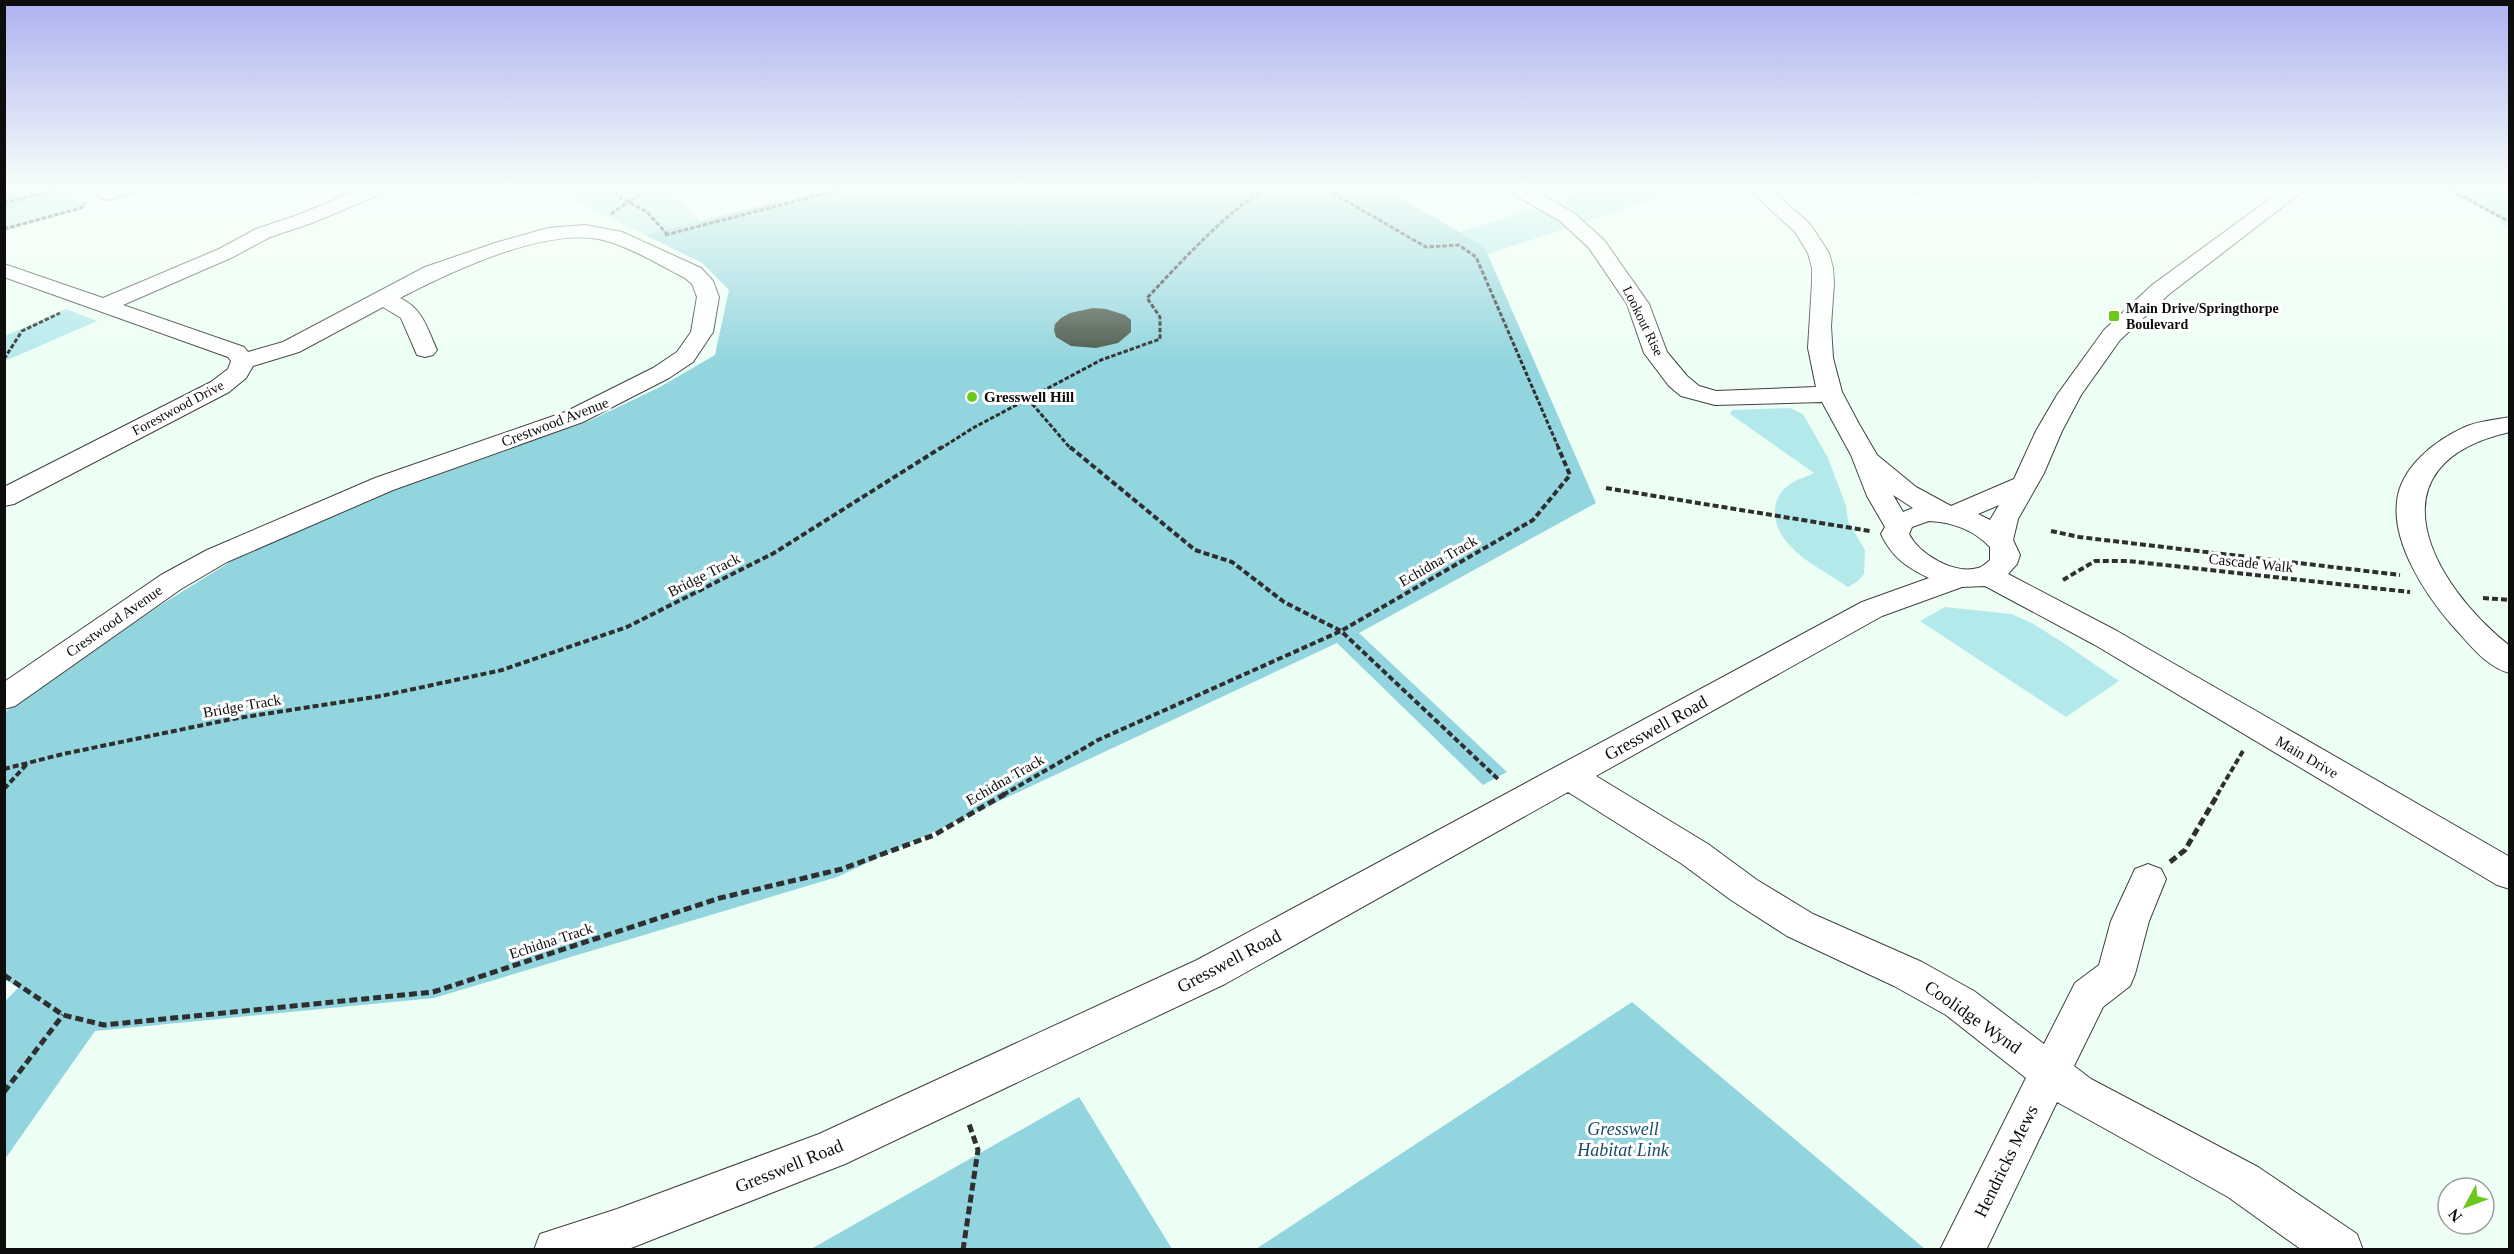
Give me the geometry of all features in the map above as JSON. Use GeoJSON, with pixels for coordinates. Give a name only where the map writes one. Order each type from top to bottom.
{"type":"FeatureCollection","features":[{"type":"Feature","properties":{"kind":"street"},"geometry":{"type":"LineString","coordinates":[[104,305],[239,246]]}},
{"type":"Feature","properties":{"kind":"street","name":"Crestwood Avenue"},"geometry":{"type":"LineString","coordinates":[[243,361],[291,347],[433,272],[507,246]]}},
{"type":"Feature","properties":{"kind":"street","name":"Crestwood Avenue"},"geometry":{"type":"LineString","coordinates":[[4,698],[171,582],[217,556],[384,483],[574,417],[643,384],[675,364],[693,347],[702,332],[708,304],[707,291],[702,281],[693,273],[639,246]]}},
{"type":"Feature","properties":{"kind":"street","name":"Lookout Rise"},"geometry":{"type":"LineString","coordinates":[[1598,246],[1638,304],[1656,353],[1678,381],[1690,391],[1715,398],[1830,394]]}},
{"type":"Feature","properties":{"kind":"street"},"geometry":{"type":"LineString","coordinates":[[1816,246],[1824,281],[1819,347],[1830,394],[1865,457],[1899,537],[1930,569],[1988,563]]}},
{"type":"Feature","properties":{"kind":"street"},"geometry":{"type":"LineString","coordinates":[[1988,563],[2004,519],[2031,473],[2049,431],[2069,395],[2112,335],[2160,290],[2219,246]]}},
{"type":"Feature","properties":{"kind":"street"},"geometry":{"type":"LineString","coordinates":[[4,270],[236,352],[243,361]]}},
{"type":"Feature","properties":{"kind":"street"},"geometry":{"type":"LineString","coordinates":[[380,299],[409,311],[425,350]]}},
{"type":"Feature","properties":{"kind":"street","name":"Forestwood Drive"},"geometry":{"type":"LineString","coordinates":[[4,498],[220,387],[238,373],[243,361]]}},
{"type":"Feature","properties":{"kind":"street"},"geometry":{"type":"LineString","coordinates":[[2510,424],[2475,432],[2438,453],[2418,478],[2410,501],[2413,536],[2438,587],[2489,646],[2510,663]]}},
{"type":"Feature","properties":{"kind":"street"},"geometry":{"type":"LineString","coordinates":[[1865,457],[1906,493],[1947,514],[1972,521],[1988,530],[1988,563]]}},
{"type":"Feature","properties":{"kind":"street"},"geometry":{"type":"LineString","coordinates":[[1899,537],[1913,514],[1947,514],[2022,485]]}},
{"type":"Feature","properties":{"kind":"street","name":"Gresswell Road"},"geometry":{"type":"LineString","coordinates":[[1872,609],[1900,576],[1899,537]]}},
{"type":"Feature","properties":{"kind":"street","name":"Gresswell Road"},"geometry":{"type":"LineString","coordinates":[[556,1250],[650,1219],[830,1150],[1211,972],[1872,609],[1988,563]]}},
{"type":"Feature","properties":{"kind":"street","name":"Main Drive"},"geometry":{"type":"LineString","coordinates":[[1988,563],[2106,638],[2510,875]]}},
{"type":"Feature","properties":{"kind":"street","name":"Coolidge Wynd"},"geometry":{"type":"LineString","coordinates":[[1569,776],[1704,860],[1744,890],[1800,925],[1908,974],[1960,1004],[2050,1073],[2096,1104],[2243,1182],[2342,1250]]}},
{"type":"Feature","properties":{"kind":"street","name":"Hendricks Mews"},"geometry":{"type":"LineString","coordinates":[[1962,1250],[2089,995],[2115,974],[2130,921],[2148,879]]}},
{"type":"Feature","properties":{"kind":"path","name":"Bridge Track"},"geometry":{"type":"LineString","coordinates":[[4,769],[232,719],[381,696],[502,670],[627,627],[774,554],[974,428],[1101,360],[1160,339],[1160,317],[1147,298],[1199,246]]}},
{"type":"Feature","properties":{"kind":"path","name":"Echidna Track"},"geometry":{"type":"LineString","coordinates":[[1423,246],[1450,246]]}},
{"type":"Feature","properties":{"kind":"path","name":"Echidna Track"},"geometry":{"type":"LineString","coordinates":[[4,975],[63,1015],[104,1025],[433,992],[720,898],[842,869],[934,835],[1098,740],[1341,632],[1533,520],[1570,476],[1476,257],[1460,246]]}},
{"type":"Feature","properties":{"kind":"path"},"geometry":{"type":"LineString","coordinates":[[4,359],[10,355],[17,335],[28,327],[68,310]]}},
{"type":"Feature","properties":{"kind":"path"},"geometry":{"type":"LineString","coordinates":[[1028,399],[1071,449],[1195,550],[1232,561],[1284,602],[1341,632],[1522,802]]}},
{"type":"Feature","properties":{"kind":"path"},"geometry":{"type":"LineString","coordinates":[[1606,488],[1899,537]]}},
{"type":"Feature","properties":{"kind":"path","name":"Cascade Walk"},"geometry":{"type":"LineString","coordinates":[[2051,531],[2079,537],[2438,587]]}},
{"type":"Feature","properties":{"kind":"path","name":"Cascade Walk"},"geometry":{"type":"LineString","coordinates":[[2062,580],[2094,561],[2128,561],[2438,587]]}},
{"type":"Feature","properties":{"kind":"path"},"geometry":{"type":"LineString","coordinates":[[2148,879],[2185,850],[2243,751]]}},
{"type":"Feature","properties":{"kind":"path"},"geometry":{"type":"LineString","coordinates":[[4,789],[28,763]]}},
{"type":"Feature","properties":{"kind":"path"},"geometry":{"type":"LineString","coordinates":[[4,1092],[63,1015]]}},
{"type":"Feature","properties":{"kind":"path"},"geometry":{"type":"LineString","coordinates":[[956,1093],[978,1150],[963,1250]]}},
{"type":"Feature","properties":{"kind":"shaded area"},"geometry":{"type":"Polygon","coordinates":[[[1483,246],[1514,246],[1488,254],[1483,246]]]}},
{"type":"Feature","properties":{"kind":"shaded area"},"geometry":{"type":"Polygon","coordinates":[[[66,309],[97,321],[5,361],[5,336],[66,309]]]}},
{"type":"Feature","properties":{"kind":"shaded area"},"geometry":{"type":"Polygon","coordinates":[[[1790,408],[1803,414],[1828,458],[1846,506],[1848,521],[1865,550],[1864,574],[1848,587],[1802,557],[1783,537],[1777,526],[1775,509],[1780,494],[1792,483],[1814,473],[1730,414],[1732,410],[1790,408]]]}},
{"type":"Feature","properties":{"kind":"shaded area"},"geometry":{"type":"Polygon","coordinates":[[[1945,607],[2011,614],[2032,623],[2119,681],[2066,717],[1920,621],[1945,607]]]}},
{"type":"Feature","properties":{"kind":"green space"},"geometry":{"type":"Polygon","coordinates":[[[666,246],[1484,246],[1596,503],[1359,633],[1507,772],[1483,785],[1337,643],[837,877],[434,998],[95,1031],[5,1159],[5,1001],[19,987],[5,980],[5,712],[159,606],[235,559],[333,512],[589,421],[660,387],[715,355],[729,290],[702,263],[666,246]]]}},
{"type":"Feature","properties":{"kind":"green space","name":"Gresswell Habitat Link"},"geometry":{"type":"Polygon","coordinates":[[[1632,1002],[1925,1249],[1256,1249],[1632,1002]]]}},
{"type":"Feature","properties":{"kind":"green space"},"geometry":{"type":"Polygon","coordinates":[[[1079,1097],[1172,1249],[811,1249],[1079,1097]]]}},
{"type":"Feature","properties":{"kind":"building"},"geometry":{"type":"Polygon","coordinates":[[[1093,308],[1106,309],[1125,315],[1131,320],[1131,332],[1118,343],[1096,348],[1071,346],[1056,337],[1055,324],[1061,318],[1070,313],[1093,308]]]}},
{"type":"Feature","properties":{"kind":"place","name":"Main Drive/Springthorpe Boulevard"},"geometry":{"type":"Point","coordinates":[2114,316]}},
{"type":"Feature","properties":{"kind":"place","name":"Gresswell Hill"},"geometry":{"type":"Point","coordinates":[972,397]}}]}
